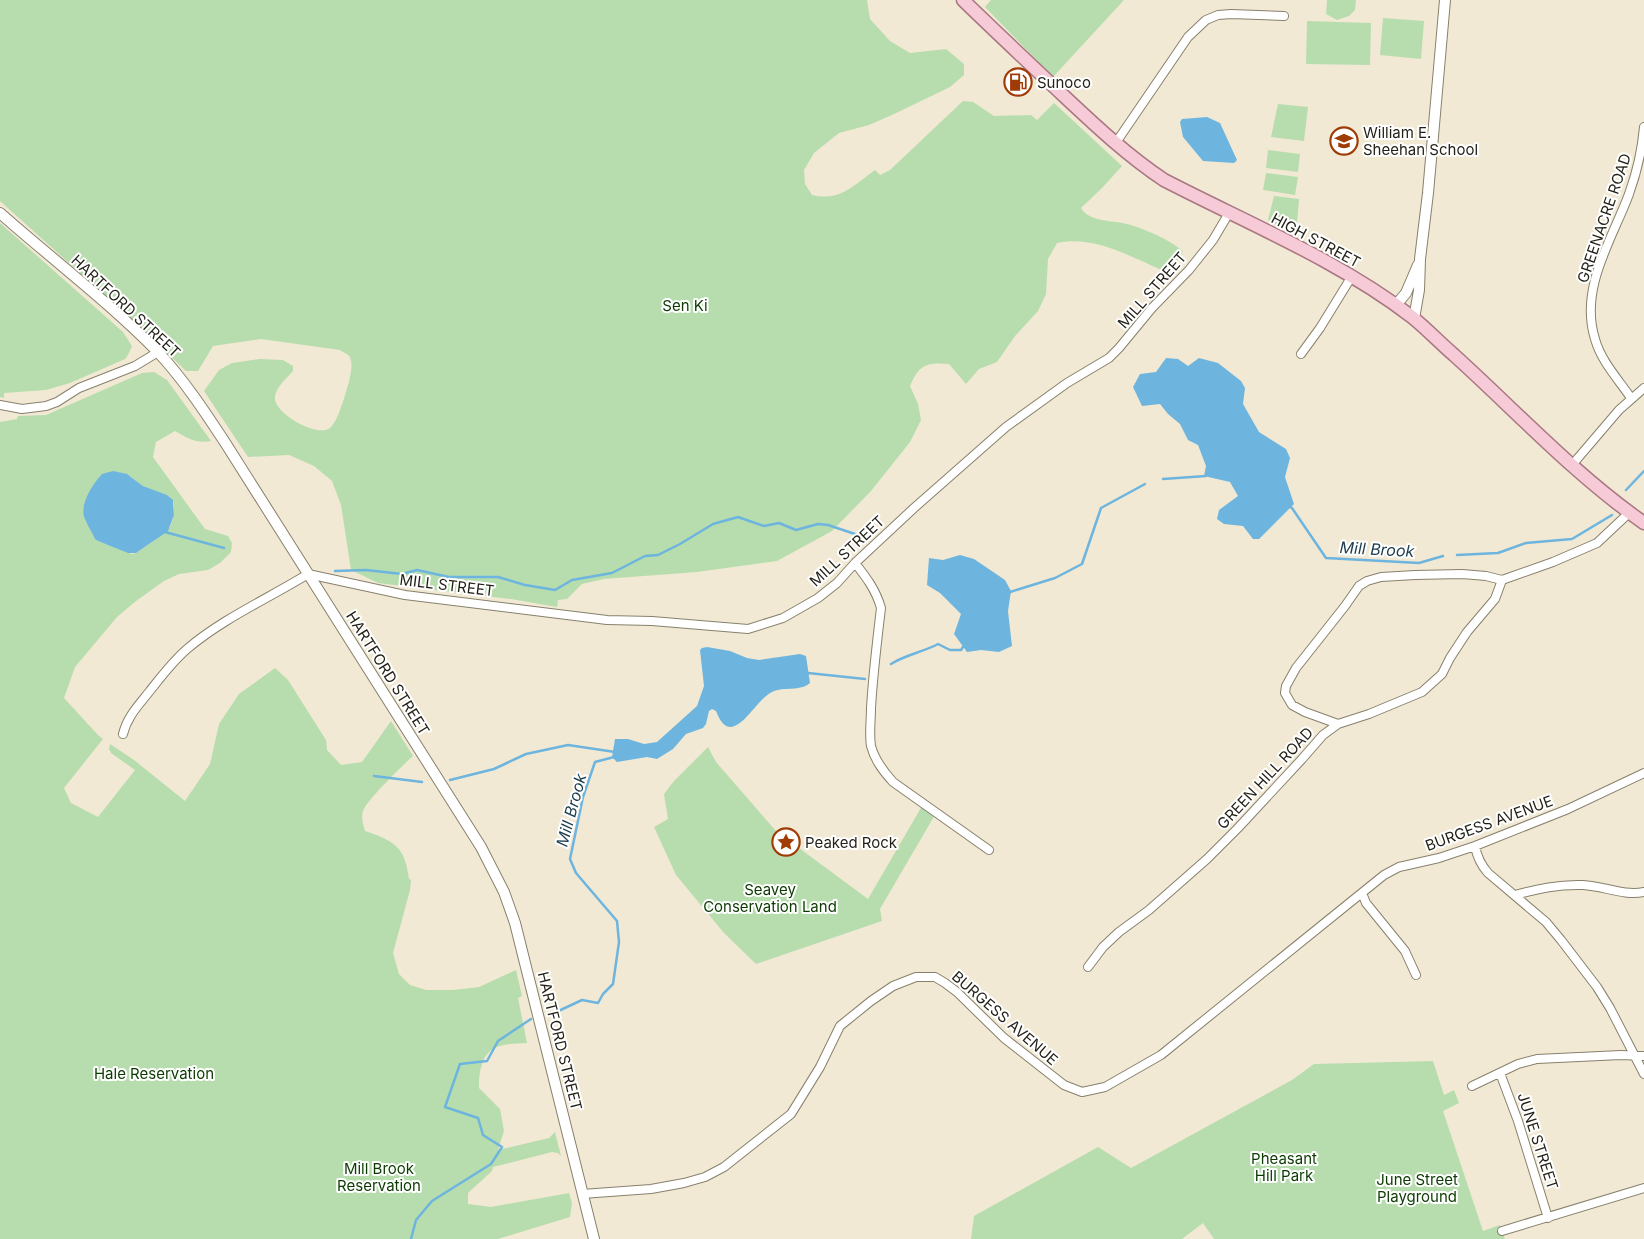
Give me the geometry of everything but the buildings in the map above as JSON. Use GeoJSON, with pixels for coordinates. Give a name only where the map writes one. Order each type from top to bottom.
{"type":"FeatureCollection","features":[{"type":"Feature","properties":{"kind":"main road","name":"HIGH STREET"},"geometry":{"type":"LineString","coordinates":[[964,0],[1011,47],[1139,163],[1164,180],[1352,276],[1396,306],[1414,319],[1600,491],[1644,523]]}},
{"type":"Feature","properties":{"kind":"street"},"geometry":{"type":"LineString","coordinates":[[1414,319],[1418,306],[1420,259],[1428,192],[1445,0]]}},
{"type":"Feature","properties":{"kind":"street"},"geometry":{"type":"LineString","coordinates":[[1116,144],[1188,37],[1206,20],[1218,15],[1231,14],[1284,16]]}},
{"type":"Feature","properties":{"kind":"street","name":"GREENACRE ROAD"},"geometry":{"type":"LineString","coordinates":[[1631,398],[1598,350],[1590,310],[1595,278],[1629,195],[1639,164],[1644,127]]}},
{"type":"Feature","properties":{"kind":"street","name":"HARTFORD STREET"},"geometry":{"type":"LineString","coordinates":[[0,213],[87,286],[158,352],[183,382],[201,407],[481,847],[504,892],[515,923],[594,1239]]}},
{"type":"Feature","properties":{"kind":"street","name":"MILL STREET"},"geometry":{"type":"LineString","coordinates":[[308,574],[405,595],[607,620],[652,621],[748,629],[783,618],[818,598],[837,583],[855,563],[914,508],[1006,427],[1067,384],[1109,358],[1120,348],[1152,308],[1189,270],[1213,240],[1229,213]]}},
{"type":"Feature","properties":{"kind":"street"},"geometry":{"type":"LineString","coordinates":[[1396,306],[1406,293],[1420,259]]}},
{"type":"Feature","properties":{"kind":"street"},"geometry":{"type":"LineString","coordinates":[[1301,354],[1320,328],[1352,276]]}},
{"type":"Feature","properties":{"kind":"street"},"geometry":{"type":"LineString","coordinates":[[0,405],[22,410],[46,406],[57,402],[79,388],[135,366],[158,352]]}},
{"type":"Feature","properties":{"kind":"street"},"geometry":{"type":"LineString","coordinates":[[1572,465],[1601,430],[1631,398],[1644,388]]}},
{"type":"Feature","properties":{"kind":"street"},"geometry":{"type":"LineString","coordinates":[[1338,724],[1305,712],[1292,705],[1285,693],[1286,686],[1296,668],[1359,586],[1381,577],[1415,575],[1462,574],[1486,576],[1502,580],[1553,562],[1597,543],[1629,513]]}},
{"type":"Feature","properties":{"kind":"street"},"geometry":{"type":"LineString","coordinates":[[855,563],[878,596],[881,608],[870,729],[872,747],[878,761],[894,782],[988,850]]}},
{"type":"Feature","properties":{"kind":"street"},"geometry":{"type":"LineString","coordinates":[[123,734],[126,722],[132,713],[168,668],[188,648],[236,616],[308,574]]}},
{"type":"Feature","properties":{"kind":"street","name":"GREEN HILL ROAD"},"geometry":{"type":"LineString","coordinates":[[1088,967],[1103,947],[1119,932],[1149,910],[1207,858],[1277,786],[1322,735],[1338,724],[1422,692],[1442,674],[1467,632],[1495,599],[1502,580]]}},
{"type":"Feature","properties":{"kind":"street","name":"BURGESS AVENUE"},"geometry":{"type":"LineString","coordinates":[[582,1194],[650,1189],[684,1183],[705,1177],[724,1167],[791,1114],[820,1067],[840,1026],[893,986],[916,977],[935,977],[945,983],[957,992],[1004,1038],[1064,1085],[1082,1092],[1105,1087],[1161,1055],[1384,875],[1399,868],[1439,858],[1475,846],[1568,809],[1644,773]]}},
{"type":"Feature","properties":{"kind":"street"},"geometry":{"type":"LineString","coordinates":[[1475,846],[1476,854],[1488,873],[1546,922],[1597,987],[1644,1074]]}},
{"type":"Feature","properties":{"kind":"street"},"geometry":{"type":"LineString","coordinates":[[1515,895],[1544,887],[1564,885],[1585,885],[1633,894],[1644,892]]}},
{"type":"Feature","properties":{"kind":"street"},"geometry":{"type":"LineString","coordinates":[[1362,893],[1366,903],[1405,951],[1416,975]]}},
{"type":"Feature","properties":{"kind":"street"},"geometry":{"type":"LineString","coordinates":[[1472,1086],[1524,1062],[1537,1059],[1621,1055],[1644,1056]]}},
{"type":"Feature","properties":{"kind":"street","name":"JUNE STREET"},"geometry":{"type":"LineString","coordinates":[[1500,1074],[1518,1121],[1548,1218]]}},
{"type":"Feature","properties":{"kind":"street"},"geometry":{"type":"LineString","coordinates":[[1502,1232],[1644,1188]]}},
{"type":"Feature","properties":{"kind":"green space","name":"Sen Ki"},"geometry":{"type":"Polygon","coordinates":[[[0,0],[867,0],[870,19],[890,41],[910,53],[946,49],[964,64],[964,75],[950,87],[894,114],[869,125],[839,133],[814,153],[804,170],[805,184],[812,195],[822,197],[839,194],[875,170],[880,175],[890,170],[963,101],[973,102],[994,116],[1031,115],[1037,120],[1054,103],[1122,166],[1081,208],[1085,213],[1096,219],[1125,223],[1145,230],[1165,239],[1183,251],[1175,265],[1164,271],[1125,254],[1098,245],[1071,241],[1057,243],[1048,259],[1046,294],[1038,311],[1015,336],[997,362],[979,369],[966,384],[949,364],[934,364],[920,369],[910,386],[918,404],[921,420],[910,442],[871,491],[832,531],[777,561],[697,572],[604,579],[582,584],[567,599],[558,600],[557,607],[511,599],[378,583],[351,570],[341,505],[332,481],[314,466],[289,455],[248,457],[204,391],[219,370],[232,363],[260,359],[283,360],[293,366],[293,371],[281,384],[275,395],[277,405],[298,423],[316,430],[324,430],[330,428],[333,424],[344,400],[351,369],[348,355],[340,350],[261,339],[213,346],[198,371],[186,371],[0,201],[0,0]]]}},
{"type":"Feature","properties":{"kind":"green space"},"geometry":{"type":"Polygon","coordinates":[[[991,0],[1124,0],[1053,77],[985,7],[991,0]]]}},
{"type":"Feature","properties":{"kind":"green space"},"geometry":{"type":"Polygon","coordinates":[[[1327,0],[1356,0],[1355,10],[1349,16],[1337,20],[1326,14],[1327,0]]]}},
{"type":"Feature","properties":{"kind":"green space"},"geometry":{"type":"Polygon","coordinates":[[[1383,18],[1424,21],[1421,59],[1380,55],[1383,18]]]}},
{"type":"Feature","properties":{"kind":"green space"},"geometry":{"type":"Polygon","coordinates":[[[1307,21],[1371,23],[1370,65],[1306,64],[1307,21]]]}},
{"type":"Feature","properties":{"kind":"green space"},"geometry":{"type":"Polygon","coordinates":[[[1278,104],[1308,107],[1304,141],[1271,137],[1278,104]]]}},
{"type":"Feature","properties":{"kind":"green space"},"geometry":{"type":"Polygon","coordinates":[[[1268,150],[1300,154],[1298,172],[1266,168],[1268,150]]]}},
{"type":"Feature","properties":{"kind":"green space"},"geometry":{"type":"Polygon","coordinates":[[[1266,173],[1298,177],[1295,195],[1263,190],[1266,173]]]}},
{"type":"Feature","properties":{"kind":"green space"},"geometry":{"type":"Polygon","coordinates":[[[1274,196],[1299,199],[1296,235],[1268,220],[1274,196]]]}},
{"type":"Feature","properties":{"kind":"green space"},"geometry":{"type":"Polygon","coordinates":[[[0,223],[123,332],[132,346],[125,359],[70,383],[46,390],[4,393],[4,398],[0,397],[0,223]]]}},
{"type":"Feature","properties":{"kind":"green space"},"geometry":{"type":"Polygon","coordinates":[[[154,372],[167,380],[211,441],[197,441],[175,431],[156,442],[153,457],[205,529],[228,536],[232,543],[231,552],[220,563],[208,570],[179,574],[164,581],[136,601],[117,617],[75,667],[64,698],[103,739],[64,788],[71,803],[98,817],[135,770],[111,753],[109,749],[110,744],[134,760],[185,801],[210,764],[219,724],[239,694],[275,668],[288,680],[326,740],[327,750],[341,765],[362,762],[391,721],[413,756],[371,799],[363,811],[362,819],[365,831],[391,842],[401,852],[405,859],[409,879],[411,880],[393,953],[399,974],[410,985],[426,990],[453,990],[479,987],[516,970],[522,996],[518,998],[527,1043],[503,1045],[489,1052],[482,1063],[479,1088],[500,1109],[504,1131],[498,1150],[549,1138],[555,1132],[561,1156],[558,1153],[552,1152],[493,1167],[492,1171],[468,1193],[468,1204],[491,1207],[569,1193],[572,1203],[570,1217],[498,1239],[0,1239],[0,422],[17,419],[18,416],[46,415],[142,373],[154,372]],[[130,476],[85,502],[83,512],[86,522],[98,541],[132,554],[152,542],[170,527],[174,515],[174,503],[170,497],[143,486],[130,476]]]}},
{"type":"Feature","properties":{"kind":"green space","name":"Seavey Conservation Land"},"geometry":{"type":"Polygon","coordinates":[[[708,747],[716,762],[776,831],[868,899],[922,806],[936,813],[880,909],[882,921],[756,964],[724,933],[676,875],[654,827],[668,819],[664,794],[674,781],[708,747]]]}},
{"type":"Feature","properties":{"kind":"green space","name":"Pheasant Hill Park"},"geometry":{"type":"Polygon","coordinates":[[[1433,1061],[1444,1095],[1454,1090],[1459,1103],[1443,1111],[1483,1231],[1500,1225],[1505,1239],[1214,1239],[1203,1223],[1182,1239],[971,1239],[974,1216],[1098,1147],[1131,1168],[1292,1080],[1314,1064],[1433,1061]]]}},
{"type":"Feature","properties":{"kind":"water"},"geometry":{"type":"Polygon","coordinates":[[[1207,117],[1220,123],[1237,160],[1234,163],[1203,161],[1183,137],[1180,122],[1182,119],[1207,117]]]}},
{"type":"Feature","properties":{"kind":"water"},"geometry":{"type":"Polygon","coordinates":[[[1166,358],[1178,359],[1188,366],[1199,358],[1218,363],[1241,381],[1245,388],[1243,404],[1259,432],[1286,449],[1290,458],[1285,477],[1294,504],[1259,539],[1253,539],[1243,526],[1224,524],[1217,519],[1219,510],[1238,496],[1230,482],[1204,476],[1206,466],[1198,445],[1188,440],[1180,424],[1160,404],[1142,406],[1133,387],[1140,374],[1156,372],[1166,358]]]}},
{"type":"Feature","properties":{"kind":"water"},"geometry":{"type":"Polygon","coordinates":[[[113,471],[127,474],[143,486],[167,495],[173,500],[174,515],[168,531],[136,553],[128,553],[95,539],[84,517],[84,506],[91,488],[102,474],[113,471]]]}},
{"type":"Feature","properties":{"kind":"water"},"geometry":{"type":"Polygon","coordinates":[[[960,555],[974,559],[1005,580],[1011,591],[1008,611],[1012,646],[999,652],[981,650],[967,652],[954,634],[961,614],[940,593],[927,585],[929,558],[943,560],[960,555]]]}},
{"type":"Feature","properties":{"kind":"water"},"geometry":{"type":"Polygon","coordinates":[[[707,647],[730,651],[747,658],[759,660],[800,654],[806,656],[810,683],[802,687],[772,692],[736,726],[729,727],[722,723],[716,711],[712,709],[709,711],[703,728],[686,734],[673,749],[657,759],[647,757],[617,762],[612,757],[615,739],[628,739],[644,744],[657,742],[697,706],[704,686],[700,650],[707,647]]]}},
{"type":"Feature","properties":{"kind":"waterway","name":"Mill Brook"},"geometry":{"type":"LineString","coordinates":[[1626,490],[1644,471]]}},
{"type":"Feature","properties":{"kind":"waterway","name":"Mill Brook"},"geometry":{"type":"LineString","coordinates":[[1163,479],[1206,476]]}},
{"type":"Feature","properties":{"kind":"waterway","name":"Mill Brook"},"geometry":{"type":"LineString","coordinates":[[1010,592],[1055,578],[1082,564],[1101,508],[1145,484]]}},
{"type":"Feature","properties":{"kind":"waterway","name":"Mill Brook"},"geometry":{"type":"LineString","coordinates":[[1289,506],[1326,558],[1419,563],[1443,556]]}},
{"type":"Feature","properties":{"kind":"waterway","name":"Mill Brook"},"geometry":{"type":"LineString","coordinates":[[1457,555],[1498,553],[1526,543],[1572,539],[1612,515]]}},
{"type":"Feature","properties":{"kind":"waterway"},"geometry":{"type":"LineString","coordinates":[[335,571],[366,570],[402,574],[417,570],[449,577],[498,577],[525,585],[555,590],[572,580],[612,573],[645,556],[658,555],[713,524],[738,517],[764,526],[779,523],[796,530],[818,524],[828,525],[861,536]]}},
{"type":"Feature","properties":{"kind":"waterway"},"geometry":{"type":"LineString","coordinates":[[165,532],[224,548]]}},
{"type":"Feature","properties":{"kind":"waterway","name":"Mill Brook"},"geometry":{"type":"LineString","coordinates":[[891,664],[938,644],[950,650],[961,650],[965,644]]}},
{"type":"Feature","properties":{"kind":"waterway","name":"Mill Brook"},"geometry":{"type":"LineString","coordinates":[[808,673],[865,679]]}},
{"type":"Feature","properties":{"kind":"waterway"},"geometry":{"type":"LineString","coordinates":[[450,780],[494,769],[526,754],[568,745],[615,752]]}},
{"type":"Feature","properties":{"kind":"waterway","name":"Mill Brook"},"geometry":{"type":"LineString","coordinates":[[552,1014],[582,1000],[598,1003],[603,994],[613,984],[619,942],[617,921],[576,873],[570,859],[583,797],[595,762],[614,757]]}},
{"type":"Feature","properties":{"kind":"waterway"},"geometry":{"type":"LineString","coordinates":[[374,776],[422,782]]}},
{"type":"Feature","properties":{"kind":"waterway","name":"Mill Brook"},"geometry":{"type":"LineString","coordinates":[[411,1239],[416,1220],[432,1201],[491,1164],[502,1147],[483,1135],[478,1118],[445,1107],[460,1064],[487,1061],[498,1041],[531,1019]]}},
{"type":"Feature","properties":{"kind":"place","name":"Sunoco"},"geometry":{"type":"Point","coordinates":[1018,82]}},
{"type":"Feature","properties":{"kind":"place","name":"William E. Sheehan School"},"geometry":{"type":"Point","coordinates":[1344,141]}},
{"type":"Feature","properties":{"kind":"place","name":"Peaked Rock"},"geometry":{"type":"Point","coordinates":[786,842]}},
{"type":"Feature","properties":{"kind":"park label","name":"Hale Reservation"},"geometry":{"type":"Point","coordinates":[154,1073]}},
{"type":"Feature","properties":{"kind":"park label","name":"Mill Brook Reservation"},"geometry":{"type":"Point","coordinates":[379,1176]}},
{"type":"Feature","properties":{"kind":"park label","name":"June Street Playground"},"geometry":{"type":"Point","coordinates":[1417,1188]}}]}
